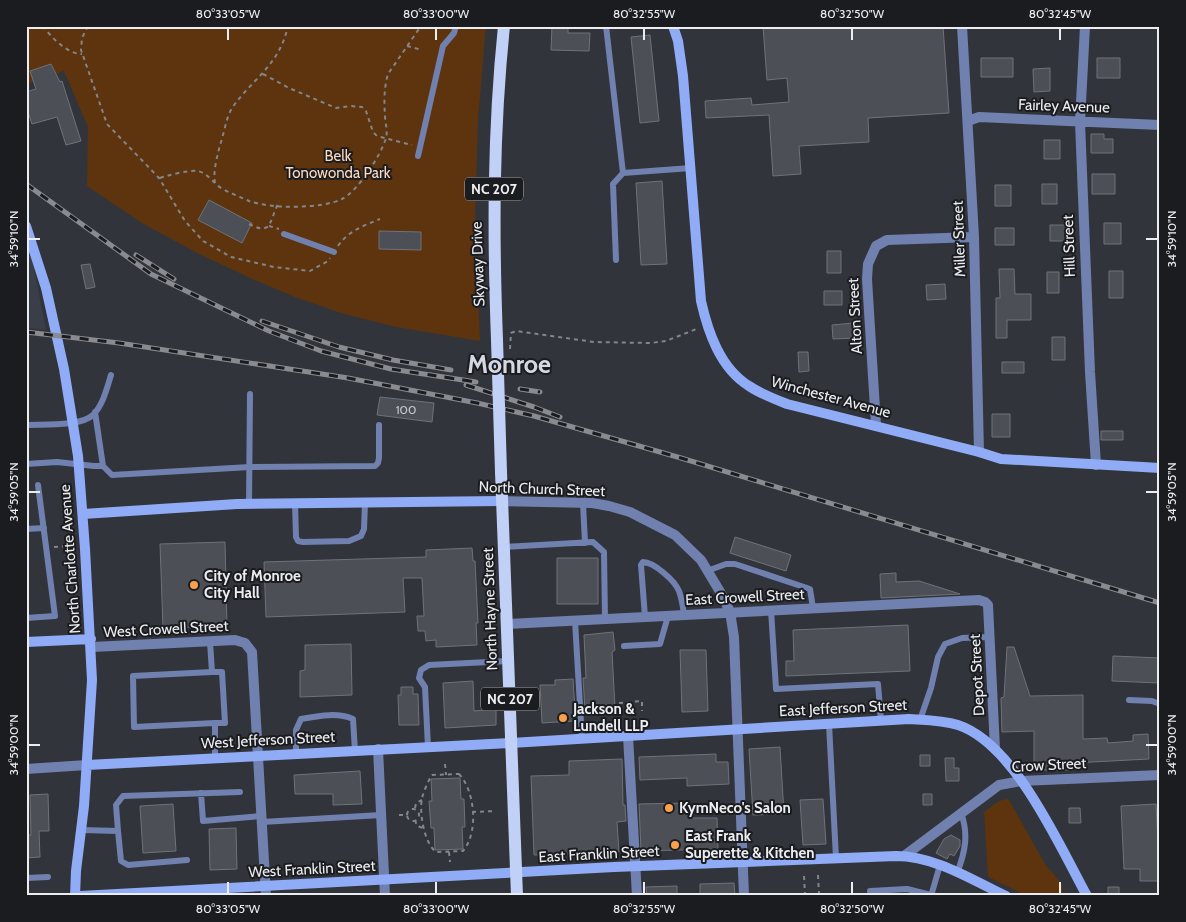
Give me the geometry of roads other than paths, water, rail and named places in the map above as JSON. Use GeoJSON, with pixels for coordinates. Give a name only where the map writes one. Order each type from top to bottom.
{"type":"FeatureCollection","features":[{"type":"Feature","properties":{"kind":"main road","name":"Skyway Drive"},"geometry":{"type":"LineString","coordinates":[[502,501],[494,254],[494,158],[504,26]]}},
{"type":"Feature","properties":{"kind":"main road","name":"Winchester Avenue"},"geometry":{"type":"LineString","coordinates":[[673,26],[678,41],[683,76],[701,300],[706,325],[715,345],[731,370],[747,385],[764,395],[787,404],[876,425],[1001,459],[1160,468]]}},
{"type":"Feature","properties":{"kind":"main road","name":"North Charlotte Avenue"},"geometry":{"type":"LineString","coordinates":[[26,226],[46,288],[64,369],[78,464],[83,514],[92,680],[87,765],[75,896]]}},
{"type":"Feature","properties":{"kind":"main road","name":"North Church Street"},"geometry":{"type":"LineString","coordinates":[[83,514],[250,504],[502,501]]}},
{"type":"Feature","properties":{"kind":"main road","name":"North Hayne Street"},"geometry":{"type":"LineString","coordinates":[[502,501],[517,896]]}},
{"type":"Feature","properties":{"kind":"main road","name":"West Crowell Street"},"geometry":{"type":"LineString","coordinates":[[26,642],[91,643]]}},
{"type":"Feature","properties":{"kind":"main road","name":"East Jefferson Street"},"geometry":{"type":"LineString","coordinates":[[511,743],[882,721],[934,720],[958,726],[977,735],[995,749],[1021,781],[1030,793],[1087,896]]}},
{"type":"Feature","properties":{"kind":"main road","name":"West Jefferson Street"},"geometry":{"type":"LineString","coordinates":[[87,765],[511,743]]}},
{"type":"Feature","properties":{"kind":"main road","name":"East Franklin Street"},"geometry":{"type":"LineString","coordinates":[[516,873],[904,856],[940,865],[1006,896]]}},
{"type":"Feature","properties":{"kind":"main road","name":"West Franklin Street"},"geometry":{"type":"LineString","coordinates":[[80,896],[266,891],[384,880],[516,873]]}},
{"type":"Feature","properties":{"kind":"street","name":"Miller Street"},"geometry":{"type":"LineString","coordinates":[[962,26],[974,237],[979,452]]}},
{"type":"Feature","properties":{"kind":"street","name":"Hill Street"},"geometry":{"type":"LineString","coordinates":[[1085,26],[1080,122],[1090,372],[1096,465]]}},
{"type":"Feature","properties":{"kind":"street","name":"Fairley Avenue"},"geometry":{"type":"LineString","coordinates":[[968,120],[979,118],[1160,125]]}},
{"type":"Feature","properties":{"kind":"street","name":"Alton Street"},"geometry":{"type":"LineString","coordinates":[[876,425],[867,278],[868,264],[876,246],[887,240],[974,237]]}},
{"type":"Feature","properties":{"kind":"street","name":"North Church Street"},"geometry":{"type":"LineString","coordinates":[[502,501],[583,503],[630,512],[653,522],[675,535],[701,560],[708,571],[730,612],[734,637],[744,896]]}},
{"type":"Feature","properties":{"kind":"street","name":"East Crowell Street"},"geometry":{"type":"LineString","coordinates":[[507,624],[979,600],[985,602]]}},
{"type":"Feature","properties":{"kind":"street","name":"Depot Street"},"geometry":{"type":"LineString","coordinates":[[985,602],[988,605],[995,749]]}},
{"type":"Feature","properties":{"kind":"street","name":"West Crowell Street"},"geometry":{"type":"LineString","coordinates":[[91,643],[235,640],[248,646],[252,652],[257,755]]}},
{"type":"Feature","properties":{"kind":"street"},"geometry":{"type":"LineString","coordinates":[[628,736],[637,896]]}},
{"type":"Feature","properties":{"kind":"street"},"geometry":{"type":"LineString","coordinates":[[378,749],[385,896]]}},
{"type":"Feature","properties":{"kind":"street"},"geometry":{"type":"LineString","coordinates":[[257,755],[266,891]]}},
{"type":"Feature","properties":{"kind":"street","name":"West Jefferson Street"},"geometry":{"type":"LineString","coordinates":[[26,770],[87,765]]}},
{"type":"Feature","properties":{"kind":"street","name":"Crow Street"},"geometry":{"type":"LineString","coordinates":[[904,856],[999,785],[1021,781],[1160,775]]}},
{"type":"Feature","properties":{"kind":"lane"},"geometry":{"type":"LineString","coordinates":[[418,156],[443,46],[454,33],[456,26]]}},
{"type":"Feature","properties":{"kind":"lane"},"geometry":{"type":"LineString","coordinates":[[606,26],[623,173]]}},
{"type":"Feature","properties":{"kind":"lane"},"geometry":{"type":"LineString","coordinates":[[616,260],[613,184],[623,173],[690,168]]}},
{"type":"Feature","properties":{"kind":"lane"},"geometry":{"type":"LineString","coordinates":[[284,234],[334,252]]}},
{"type":"Feature","properties":{"kind":"lane"},"geometry":{"type":"LineString","coordinates":[[26,425],[72,423],[92,415],[103,399],[111,375]]}},
{"type":"Feature","properties":{"kind":"lane"},"geometry":{"type":"LineString","coordinates":[[250,394],[250,504]]}},
{"type":"Feature","properties":{"kind":"lane"},"geometry":{"type":"LineString","coordinates":[[95,412],[102,466]]}},
{"type":"Feature","properties":{"kind":"lane"},"geometry":{"type":"LineString","coordinates":[[26,464],[57,462],[102,466],[112,475],[250,467],[375,466],[378,458],[378,425]]}},
{"type":"Feature","properties":{"kind":"lane"},"geometry":{"type":"LineString","coordinates":[[26,618],[55,616],[38,485]]}},
{"type":"Feature","properties":{"kind":"lane"},"geometry":{"type":"LineString","coordinates":[[295,504],[296,537],[298,541],[303,542],[349,541],[361,536],[364,529],[365,503]]}},
{"type":"Feature","properties":{"kind":"lane"},"geometry":{"type":"LineString","coordinates":[[583,503],[585,543]]}},
{"type":"Feature","properties":{"kind":"lane"},"geometry":{"type":"LineString","coordinates":[[26,529],[44,528]]}},
{"type":"Feature","properties":{"kind":"lane"},"geometry":{"type":"LineString","coordinates":[[504,548],[593,542],[604,552],[604,620]]}},
{"type":"Feature","properties":{"kind":"lane"},"geometry":{"type":"LineString","coordinates":[[645,617],[641,565],[643,562],[651,564],[675,585],[679,592],[684,615]]}},
{"type":"Feature","properties":{"kind":"lane"},"geometry":{"type":"LineString","coordinates":[[708,571],[726,564],[735,564],[810,589],[813,608]]}},
{"type":"Feature","properties":{"kind":"lane"},"geometry":{"type":"LineString","coordinates":[[771,610],[776,689],[878,684],[882,721]]}},
{"type":"Feature","properties":{"kind":"lane"},"geometry":{"type":"LineString","coordinates":[[624,646],[660,644],[668,616]]}},
{"type":"Feature","properties":{"kind":"lane"},"geometry":{"type":"LineString","coordinates":[[576,621],[582,739]]}},
{"type":"Feature","properties":{"kind":"lane"},"geometry":{"type":"LineString","coordinates":[[920,720],[931,688],[938,657],[945,644],[962,638],[990,637]]}},
{"type":"Feature","properties":{"kind":"lane"},"geometry":{"type":"LineString","coordinates":[[210,642],[212,672]]}},
{"type":"Feature","properties":{"kind":"lane"},"geometry":{"type":"LineString","coordinates":[[428,747],[425,687],[419,678],[424,667],[430,664],[508,661]]}},
{"type":"Feature","properties":{"kind":"lane"},"geometry":{"type":"LineString","coordinates":[[222,672],[225,722],[215,722],[134,727],[133,676],[222,672]]}},
{"type":"Feature","properties":{"kind":"lane"},"geometry":{"type":"LineString","coordinates":[[1129,700],[1152,700],[1160,704]]}},
{"type":"Feature","properties":{"kind":"lane"},"geometry":{"type":"LineString","coordinates":[[296,754],[296,730],[301,718],[320,716],[344,715],[353,719],[355,751]]}},
{"type":"Feature","properties":{"kind":"lane"},"geometry":{"type":"LineString","coordinates":[[215,722],[215,758]]}},
{"type":"Feature","properties":{"kind":"lane"},"geometry":{"type":"LineString","coordinates":[[829,724],[836,858]]}},
{"type":"Feature","properties":{"kind":"lane"},"geometry":{"type":"LineString","coordinates":[[186,860],[128,865],[121,861],[116,805],[123,796],[240,792]]}},
{"type":"Feature","properties":{"kind":"lane"},"geometry":{"type":"LineString","coordinates":[[201,793],[203,821],[381,815]]}},
{"type":"Feature","properties":{"kind":"lane"},"geometry":{"type":"LineString","coordinates":[[957,873],[966,847],[966,830],[962,813]]}},
{"type":"Feature","properties":{"kind":"lane"},"geometry":{"type":"LineString","coordinates":[[81,830],[118,831]]}},
{"type":"Feature","properties":{"kind":"lane"},"geometry":{"type":"LineString","coordinates":[[870,891],[907,889],[932,895],[940,865]]}},
{"type":"Feature","properties":{"kind":"lane"},"geometry":{"type":"LineString","coordinates":[[26,878],[48,876]]}},
{"type":"Feature","properties":{"kind":"railway"},"geometry":{"type":"LineString","coordinates":[[26,184],[151,274],[269,331],[321,351],[391,369],[476,382],[431,375]]}},
{"type":"Feature","properties":{"kind":"railway"},"geometry":{"type":"LineString","coordinates":[[136,255],[174,279]]}},
{"type":"Feature","properties":{"kind":"railway"},"geometry":{"type":"LineString","coordinates":[[262,321],[339,347],[393,360],[451,370]]}},
{"type":"Feature","properties":{"kind":"railway"},"geometry":{"type":"LineString","coordinates":[[26,332],[119,343],[348,378],[534,416],[681,458],[1160,603]]}},
{"type":"Feature","properties":{"kind":"railway"},"geometry":{"type":"LineString","coordinates":[[466,385],[560,417]]}},
{"type":"Feature","properties":{"kind":"railway"},"geometry":{"type":"LineString","coordinates":[[520,389],[540,392]]}},
{"type":"Feature","properties":{"kind":"place","name":"City of Monroe City Hall"},"geometry":{"type":"Point","coordinates":[194,585]}},
{"type":"Feature","properties":{"kind":"place","name":"Jackson & Lundell LLP"},"geometry":{"type":"Point","coordinates":[563,718]}},
{"type":"Feature","properties":{"kind":"place","name":"KymNeco's Salon"},"geometry":{"type":"Point","coordinates":[669,808]}},
{"type":"Feature","properties":{"kind":"place","name":"East Frank Superette & Kitchen"},"geometry":{"type":"Point","coordinates":[675,845]}},
{"type":"Feature","properties":{"kind":"district","name":"Monroe"},"geometry":{"type":"Point","coordinates":[509,364]}},
{"type":"Feature","properties":{"kind":"park label","name":"Belk Tonowonda Park"},"geometry":{"type":"Point","coordinates":[338,164]}}]}
